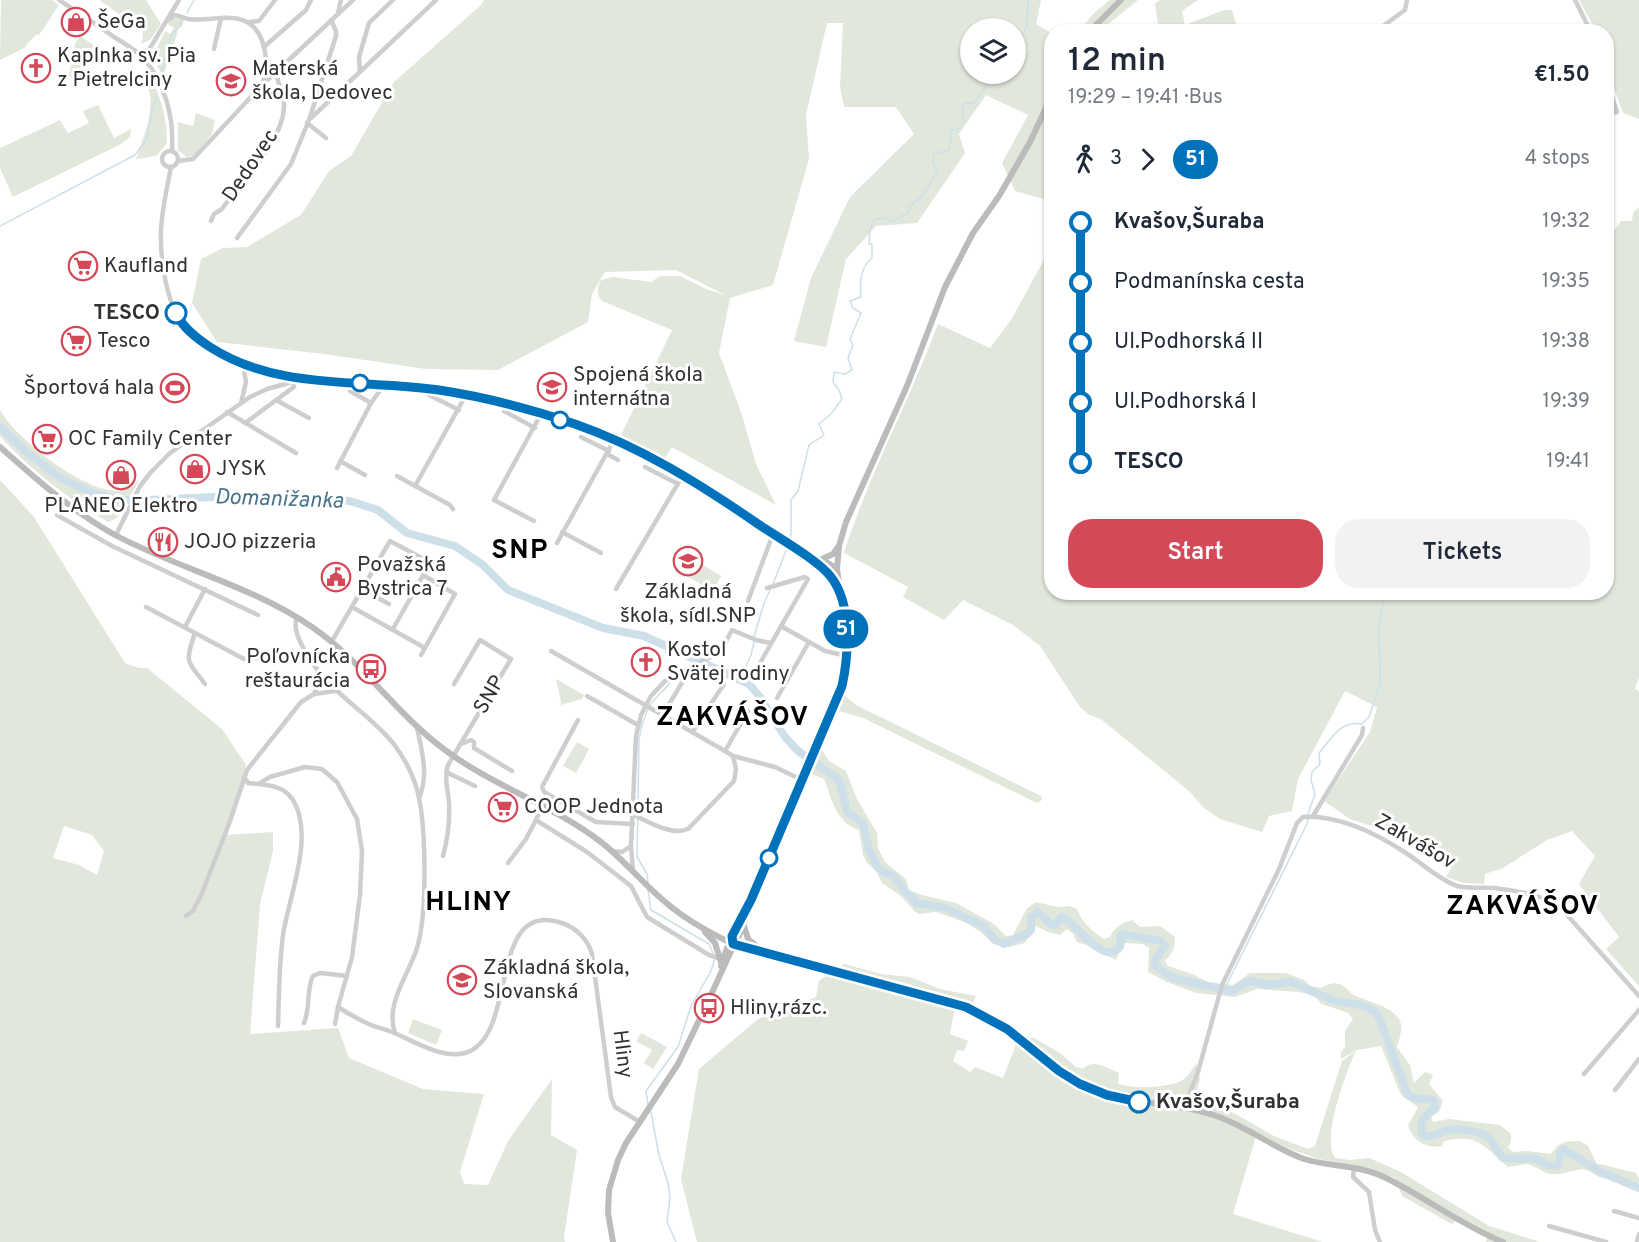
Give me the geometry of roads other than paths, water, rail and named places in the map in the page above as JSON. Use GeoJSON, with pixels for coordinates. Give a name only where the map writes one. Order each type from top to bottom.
{"type":"FeatureCollection","features":[{"type":"Feature","properties":{"kind":"main road"},"geometry":{"type":"LineString","coordinates":[[1097,24],[1121,0]]}},
{"type":"Feature","properties":{"kind":"main road"},"geometry":{"type":"LineString","coordinates":[[733,944],[732,936],[751,900],[840,692],[847,656],[846,630],[837,569],[846,522],[907,386],[945,287],[973,233],[999,196],[1030,142],[1044,111]]}},
{"type":"Feature","properties":{"kind":"main road"},"geometry":{"type":"LineString","coordinates":[[0,447],[64,503],[116,535],[254,596],[297,618],[332,641],[416,725],[453,755],[587,832],[610,850],[655,893],[705,931],[733,944],[966,1007],[994,1021],[1059,1071],[1087,1088],[1126,1100],[1208,1113],[1236,1124],[1302,1158],[1381,1176],[1475,1229],[1503,1242]]}},
{"type":"Feature","properties":{"kind":"main road"},"geometry":{"type":"LineString","coordinates":[[817,560],[829,556],[840,546]]}},
{"type":"Feature","properties":{"kind":"main road"},"geometry":{"type":"LineString","coordinates":[[808,558],[837,569]]}},
{"type":"Feature","properties":{"kind":"main road"},"geometry":{"type":"LineString","coordinates":[[808,558],[822,568],[840,591]]}},
{"type":"Feature","properties":{"kind":"main road"},"geometry":{"type":"LineString","coordinates":[[822,568],[837,569]]}},
{"type":"Feature","properties":{"kind":"main road"},"geometry":{"type":"LineString","coordinates":[[719,977],[721,962],[727,948],[738,938],[751,900]]}},
{"type":"Feature","properties":{"kind":"main road"},"geometry":{"type":"LineString","coordinates":[[744,924],[748,939],[765,952]]}},
{"type":"Feature","properties":{"kind":"main road"},"geometry":{"type":"LineString","coordinates":[[705,931],[715,943],[721,962]]}},
{"type":"Feature","properties":{"kind":"main road","name":"Hliny"},"geometry":{"type":"LineString","coordinates":[[613,1242],[608,1213],[609,1190],[618,1160],[678,1064],[733,944]]}},
{"type":"Feature","properties":{"kind":"street"},"geometry":{"type":"LineString","coordinates":[[59,0],[144,58],[156,77],[171,117],[172,151],[177,155],[178,161],[171,168],[161,230],[169,292],[176,313],[186,328],[216,351],[243,365],[271,374],[466,395],[575,424],[614,440],[683,475],[808,558]]}},
{"type":"Feature","properties":{"kind":"street"},"geometry":{"type":"LineString","coordinates":[[144,58],[180,0]]}},
{"type":"Feature","properties":{"kind":"street"},"geometry":{"type":"LineString","coordinates":[[168,20],[178,15],[187,19],[236,18],[256,22],[262,18],[275,0]]}},
{"type":"Feature","properties":{"kind":"street"},"geometry":{"type":"LineString","coordinates":[[265,46],[306,10],[311,0]]}},
{"type":"Feature","properties":{"kind":"street"},"geometry":{"type":"LineString","coordinates":[[338,13],[341,0]]}},
{"type":"Feature","properties":{"kind":"street","name":"Dedovec"},"geometry":{"type":"LineString","coordinates":[[178,161],[193,159],[276,71],[353,0]]}},
{"type":"Feature","properties":{"kind":"street"},"geometry":{"type":"LineString","coordinates":[[360,72],[358,57],[369,23],[393,0]]}},
{"type":"Feature","properties":{"kind":"street","name":"Dedovec"},"geometry":{"type":"LineString","coordinates":[[308,122],[436,0]]}},
{"type":"Feature","properties":{"kind":"street"},"geometry":{"type":"LineString","coordinates":[[1386,24],[1405,10],[1407,0]]}},
{"type":"Feature","properties":{"kind":"street"},"geometry":{"type":"LineString","coordinates":[[1575,0],[1587,24]]}},
{"type":"Feature","properties":{"kind":"street"},"geometry":{"type":"LineString","coordinates":[[214,49],[221,18]]}},
{"type":"Feature","properties":{"kind":"street"},"geometry":{"type":"LineString","coordinates":[[262,18],[260,27],[265,46],[266,69],[262,85]]}},
{"type":"Feature","properties":{"kind":"street","name":"Dedovec"},"geometry":{"type":"LineString","coordinates":[[237,238],[291,164],[308,122],[336,36],[331,20]]}},
{"type":"Feature","properties":{"kind":"street"},"geometry":{"type":"LineString","coordinates":[[247,22],[261,37]]}},
{"type":"Feature","properties":{"kind":"street","name":"Dedovec"},"geometry":{"type":"LineString","coordinates":[[210,221],[214,214],[222,209],[277,134],[284,103],[276,71]]}},
{"type":"Feature","properties":{"kind":"street"},"geometry":{"type":"LineString","coordinates":[[315,100],[324,106]]}},
{"type":"Feature","properties":{"kind":"street"},"geometry":{"type":"LineString","coordinates":[[308,122],[326,138]]}},
{"type":"Feature","properties":{"kind":"street"},"geometry":{"type":"LineString","coordinates":[[171,168],[164,165],[162,161],[165,153],[172,151]]}},
{"type":"Feature","properties":{"kind":"street"},"geometry":{"type":"LineString","coordinates":[[241,403],[246,381],[243,365]]}},
{"type":"Feature","properties":{"kind":"street"},"geometry":{"type":"LineString","coordinates":[[116,535],[137,491],[162,460],[241,403],[267,389],[303,379]]}},
{"type":"Feature","properties":{"kind":"street"},"geometry":{"type":"LineString","coordinates":[[245,423],[294,387],[294,381]]}},
{"type":"Feature","properties":{"kind":"street"},"geometry":{"type":"LineString","coordinates":[[337,468],[371,404],[384,385]]}},
{"type":"Feature","properties":{"kind":"street"},"geometry":{"type":"LineString","coordinates":[[426,389],[429,395],[459,410]]}},
{"type":"Feature","properties":{"kind":"street"},"geometry":{"type":"LineString","coordinates":[[350,391],[371,404]]}},
{"type":"Feature","properties":{"kind":"street"},"geometry":{"type":"LineString","coordinates":[[415,486],[466,395]]}},
{"type":"Feature","properties":{"kind":"street"},"geometry":{"type":"LineString","coordinates":[[276,400],[309,418]]}},
{"type":"Feature","properties":{"kind":"street"},"geometry":{"type":"LineString","coordinates":[[504,411],[534,428]]}},
{"type":"Feature","properties":{"kind":"street"},"geometry":{"type":"LineString","coordinates":[[227,412],[296,453]]}},
{"type":"Feature","properties":{"kind":"street"},"geometry":{"type":"LineString","coordinates":[[534,521],[494,500],[541,414]]}},
{"type":"Feature","properties":{"kind":"street"},"geometry":{"type":"LineString","coordinates":[[581,437],[618,460]]}},
{"type":"Feature","properties":{"kind":"street"},"geometry":{"type":"LineString","coordinates":[[557,543],[614,440]]}},
{"type":"Feature","properties":{"kind":"street"},"geometry":{"type":"LineString","coordinates":[[340,461],[365,475]]}},
{"type":"Feature","properties":{"kind":"street"},"geometry":{"type":"LineString","coordinates":[[645,467],[678,484]]}},
{"type":"Feature","properties":{"kind":"street"},"geometry":{"type":"LineString","coordinates":[[616,589],[683,475]]}},
{"type":"Feature","properties":{"kind":"street"},"geometry":{"type":"LineString","coordinates":[[397,476],[450,505],[453,509]]}},
{"type":"Feature","properties":{"kind":"street"},"geometry":{"type":"LineString","coordinates":[[57,515],[112,546],[258,615]]}},
{"type":"Feature","properties":{"kind":"street"},"geometry":{"type":"LineString","coordinates":[[562,532],[601,553]]}},
{"type":"Feature","properties":{"kind":"street"},"geometry":{"type":"LineString","coordinates":[[748,601],[772,534]]}},
{"type":"Feature","properties":{"kind":"street"},"geometry":{"type":"LineString","coordinates":[[332,641],[390,541],[436,566]]}},
{"type":"Feature","properties":{"kind":"street"},"geometry":{"type":"LineString","coordinates":[[136,557],[141,547]]}},
{"type":"Feature","properties":{"kind":"street"},"geometry":{"type":"LineString","coordinates":[[393,630],[430,563]]}},
{"type":"Feature","properties":{"kind":"street"},"geometry":{"type":"LineString","coordinates":[[421,655],[456,594],[423,575]]}},
{"type":"Feature","properties":{"kind":"street"},"geometry":{"type":"LineString","coordinates":[[756,670],[808,579],[806,577],[766,588]]}},
{"type":"Feature","properties":{"kind":"street"},"geometry":{"type":"LineString","coordinates":[[185,627],[205,589]]}},
{"type":"Feature","properties":{"kind":"street"},"geometry":{"type":"LineString","coordinates":[[363,589],[389,604]]}},
{"type":"Feature","properties":{"kind":"street"},"geometry":{"type":"LineString","coordinates":[[146,607],[244,659],[270,657],[301,661],[308,658]]}},
{"type":"Feature","properties":{"kind":"street"},"geometry":{"type":"LineString","coordinates":[[352,607],[425,648]]}},
{"type":"Feature","properties":{"kind":"street"},"geometry":{"type":"LineString","coordinates":[[297,618],[296,629],[308,658],[320,674],[391,741],[410,770],[419,798],[424,892],[423,917],[416,952],[395,1004],[391,1022],[395,1033]]}},
{"type":"Feature","properties":{"kind":"street"},"geometry":{"type":"LineString","coordinates":[[781,626],[825,651],[847,656]]}},
{"type":"Feature","properties":{"kind":"street"},"geometry":{"type":"LineString","coordinates":[[633,871],[631,846],[633,824],[637,816],[638,725],[649,706],[665,681],[722,650],[732,630],[771,643]]}},
{"type":"Feature","properties":{"kind":"street"},"geometry":{"type":"LineString","coordinates":[[195,633],[188,661],[205,684]]}},
{"type":"Feature","properties":{"kind":"street","name":"SNP"},"geometry":{"type":"LineString","coordinates":[[453,755],[511,659],[480,640],[454,684]]}},
{"type":"Feature","properties":{"kind":"street"},"geometry":{"type":"LineString","coordinates":[[777,698],[809,642]]}},
{"type":"Feature","properties":{"kind":"street"},"geometry":{"type":"LineString","coordinates":[[551,651],[733,756],[775,767],[802,780]]}},
{"type":"Feature","properties":{"kind":"street"},"geometry":{"type":"LineString","coordinates":[[668,706],[685,677],[682,671]]}},
{"type":"Feature","properties":{"kind":"street"},"geometry":{"type":"LineString","coordinates":[[314,694],[320,674]]}},
{"type":"Feature","properties":{"kind":"street"},"geometry":{"type":"LineString","coordinates":[[693,731],[724,684]]}},
{"type":"Feature","properties":{"kind":"street"},"geometry":{"type":"LineString","coordinates":[[186,916],[193,911],[202,893],[248,768],[301,702],[314,694],[337,691]]}},
{"type":"Feature","properties":{"kind":"street"},"geometry":{"type":"LineString","coordinates":[[587,696],[638,725]]}},
{"type":"Feature","properties":{"kind":"street"},"geometry":{"type":"LineString","coordinates":[[725,751],[747,711]]}},
{"type":"Feature","properties":{"kind":"street"},"geometry":{"type":"LineString","coordinates":[[578,720],[542,788],[544,792],[596,822],[633,824]]}},
{"type":"Feature","properties":{"kind":"street"},"geometry":{"type":"LineString","coordinates":[[416,725],[424,770],[423,788],[419,798]]}},
{"type":"Feature","properties":{"kind":"street"},"geometry":{"type":"LineString","coordinates":[[1184,1108],[1198,1072],[1221,988],[1280,869],[1297,823],[1300,818],[1309,816],[1362,735],[1363,728]]}},
{"type":"Feature","properties":{"kind":"street","name":"SNP"},"geometry":{"type":"LineString","coordinates":[[461,744],[474,742],[474,748],[512,771]]}},
{"type":"Feature","properties":{"kind":"street"},"geometry":{"type":"LineString","coordinates":[[443,856],[449,833],[446,772],[453,755]]}},
{"type":"Feature","properties":{"kind":"street"},"geometry":{"type":"LineString","coordinates":[[637,816],[672,831],[688,829],[734,782],[736,769],[733,756]]}},
{"type":"Feature","properties":{"kind":"street"},"geometry":{"type":"LineString","coordinates":[[260,783],[270,777],[304,767],[319,768],[334,778],[352,809],[361,833],[362,861],[355,941],[335,1024]]}},
{"type":"Feature","properties":{"kind":"street"},"geometry":{"type":"LineString","coordinates":[[446,772],[475,786]]}},
{"type":"Feature","properties":{"kind":"street"},"geometry":{"type":"LineString","coordinates":[[244,777],[248,783],[276,786],[288,794],[298,811],[302,832],[301,853],[283,933],[278,1026]]}},
{"type":"Feature","properties":{"kind":"street"},"geometry":{"type":"LineString","coordinates":[[508,863],[526,838],[542,806]]}},
{"type":"Feature","properties":{"kind":"street","name":"Zakvášov"},"geometry":{"type":"LineString","coordinates":[[1309,816],[1344,823],[1375,836],[1407,853],[1438,876],[1458,886],[1505,890],[1542,898],[1557,904],[1639,996]]}},
{"type":"Feature","properties":{"kind":"street"},"geometry":{"type":"LineString","coordinates":[[536,820],[587,852],[631,886],[647,917],[721,962]]}},
{"type":"Feature","properties":{"kind":"street"},"geometry":{"type":"LineString","coordinates":[[610,850],[622,852],[631,846]]}},
{"type":"Feature","properties":{"kind":"street","name":"Hliny"},"geometry":{"type":"LineString","coordinates":[[339,1007],[371,1025],[427,1048],[441,1052],[462,1053],[475,1048],[486,1034],[498,1006],[513,946],[520,932],[533,923],[547,920],[560,922],[578,932],[588,943],[592,954],[611,1097],[615,1107],[640,1122]]}},
{"type":"Feature","properties":{"kind":"street"},"geometry":{"type":"LineString","coordinates":[[303,1023],[309,1011],[310,983],[313,976],[320,973],[347,976]]}},
{"type":"Feature","properties":{"kind":"street"},"geometry":{"type":"LineString","coordinates":[[1584,1074],[1639,1010]]}},
{"type":"Feature","properties":{"kind":"street"},"geometry":{"type":"LineString","coordinates":[[1615,1090],[1639,1059]]}},
{"type":"Feature","properties":{"kind":"street"},"geometry":{"type":"LineString","coordinates":[[1354,1169],[1353,1177],[1369,1192],[1375,1230],[1380,1242]]}},
{"type":"Feature","properties":{"kind":"street"},"geometry":{"type":"LineString","coordinates":[[1614,1210],[1639,1218]]}},
{"type":"Feature","properties":{"kind":"street"},"geometry":{"type":"LineString","coordinates":[[1549,1226],[1606,1242]]}},
{"type":"Feature","properties":{"kind":"street"},"geometry":{"type":"LineString","coordinates":[[1637,1242],[1639,1234]]}},
{"type":"Feature","properties":{"kind":"waterway"},"geometry":{"type":"LineString","coordinates":[[187,13],[194,0]]}},
{"type":"Feature","properties":{"kind":"waterway"},"geometry":{"type":"LineString","coordinates":[[1026,27],[1028,0]]}},
{"type":"Feature","properties":{"kind":"waterway"},"geometry":{"type":"LineString","coordinates":[[162,70],[170,38],[183,20]]}},
{"type":"Feature","properties":{"kind":"waterway"},"geometry":{"type":"LineString","coordinates":[[773,584],[791,538],[791,500],[798,491],[809,445],[824,435],[819,424],[831,414],[842,399],[833,382],[834,372],[845,374],[852,370],[848,358],[853,345],[850,339],[861,313],[853,308],[850,301],[861,297],[863,271],[872,258],[872,244],[869,244],[870,230],[874,220],[885,217],[891,222],[909,212],[910,205],[924,194],[938,171],[933,164],[934,154],[949,150],[950,131],[958,129],[964,122],[962,107],[965,103],[974,103],[988,84]]}},
{"type":"Feature","properties":{"kind":"waterway"},"geometry":{"type":"LineString","coordinates":[[0,226],[135,155],[146,140],[156,96]]}},
{"type":"Feature","properties":{"kind":"waterway","name":"Domanižanka"},"geometry":{"type":"LineString","coordinates":[[0,427],[23,449],[59,477],[92,493],[120,500],[235,496],[350,501],[378,510],[407,533],[455,546],[483,565],[508,590],[603,628],[644,636],[749,684],[785,737],[798,751],[838,779],[847,812],[863,823],[869,850],[878,868],[894,876],[916,903],[946,908],[983,926],[996,940],[1004,944],[1027,934],[1031,930],[1031,918],[1038,912],[1052,925],[1055,925],[1062,917],[1095,946],[1110,952],[1117,950],[1122,934],[1161,941],[1165,946],[1155,960],[1155,966],[1173,978],[1229,991],[1249,981],[1267,985],[1292,982],[1333,1000],[1368,1008],[1378,1015],[1408,1095],[1434,1101],[1435,1108],[1422,1122],[1422,1134],[1432,1136],[1453,1129],[1475,1132],[1489,1138],[1503,1158],[1537,1159],[1547,1165],[1556,1166],[1559,1164],[1560,1153],[1563,1149],[1601,1172],[1639,1188]]}},
{"type":"Feature","properties":{"kind":"waterway"},"geometry":{"type":"LineString","coordinates":[[754,637],[771,588]]}},
{"type":"Feature","properties":{"kind":"waterway"},"geometry":{"type":"LineString","coordinates":[[1308,814],[1315,794],[1311,780],[1312,772],[1320,764],[1319,753],[1342,727],[1354,723],[1362,724],[1369,717],[1380,683],[1379,627],[1384,600]]}},
{"type":"Feature","properties":{"kind":"waterway"},"geometry":{"type":"LineString","coordinates":[[740,680],[754,642]]}},
{"type":"Feature","properties":{"kind":"waterway","name":"Domanižanka"},"geometry":{"type":"LineString","coordinates":[[665,646],[666,653]]}},
{"type":"Feature","properties":{"kind":"waterway"},"geometry":{"type":"LineString","coordinates":[[648,882],[647,874],[637,857],[639,739],[649,708],[671,681]]}},
{"type":"Feature","properties":{"kind":"waterway"},"geometry":{"type":"LineString","coordinates":[[1224,990],[1308,819]]}},
{"type":"Feature","properties":{"kind":"waterway"},"geometry":{"type":"LineString","coordinates":[[648,890],[651,910],[709,944],[715,958],[711,971],[691,1006],[678,1047],[646,1091],[648,1105]]}},
{"type":"Feature","properties":{"kind":"waterway"},"geometry":{"type":"LineString","coordinates":[[651,1112],[659,1155],[668,1183],[670,1198],[667,1222],[676,1242]]}},
{"type":"Feature","properties":{"kind":"place","name":"ŠeGa"},"geometry":{"type":"Point","coordinates":[76,22]}},
{"type":"Feature","properties":{"kind":"place","name":"Kaplnka sv. Pia z Pietrelciny"},"geometry":{"type":"Point","coordinates":[36,68]}},
{"type":"Feature","properties":{"kind":"place","name":"Materská škola, Dedovec"},"geometry":{"type":"Point","coordinates":[231,81]}},
{"type":"Feature","properties":{"kind":"place","name":"Kaufland"},"geometry":{"type":"Point","coordinates":[83,266]}},
{"type":"Feature","properties":{"kind":"place","name":"TESCO"},"geometry":{"type":"Point","coordinates":[176,313]}},
{"type":"Feature","properties":{"kind":"place","name":"Tesco"},"geometry":{"type":"Point","coordinates":[76,341]}},
{"type":"Feature","properties":{"kind":"place","name":"Spojená škola internátna"},"geometry":{"type":"Point","coordinates":[552,387]}},
{"type":"Feature","properties":{"kind":"place","name":"Športová hala"},"geometry":{"type":"Point","coordinates":[175,388]}},
{"type":"Feature","properties":{"kind":"place","name":"OC Family Center"},"geometry":{"type":"Point","coordinates":[47,439]}},
{"type":"Feature","properties":{"kind":"place","name":"JYSK"},"geometry":{"type":"Point","coordinates":[195,469]}},
{"type":"Feature","properties":{"kind":"place","name":"PLANEO Elektro"},"geometry":{"type":"Point","coordinates":[121,475]}},
{"type":"Feature","properties":{"kind":"place","name":"JOJO pizzeria"},"geometry":{"type":"Point","coordinates":[163,542]}},
{"type":"Feature","properties":{"kind":"place","name":"Základná škola, sídl.SNP"},"geometry":{"type":"Point","coordinates":[688,561]}},
{"type":"Feature","properties":{"kind":"place","name":"Považská Bystrica 7"},"geometry":{"type":"Point","coordinates":[336,577]}},
{"type":"Feature","properties":{"kind":"place","name":"Kostol Svätej rodiny"},"geometry":{"type":"Point","coordinates":[646,662]}},
{"type":"Feature","properties":{"kind":"place","name":"Poľovnícka reštaurácia"},"geometry":{"type":"Point","coordinates":[371,669]}},
{"type":"Feature","properties":{"kind":"place","name":"COOP Jednota"},"geometry":{"type":"Point","coordinates":[503,807]}},
{"type":"Feature","properties":{"kind":"place","name":"Základná škola, Slovanská"},"geometry":{"type":"Point","coordinates":[462,980]}},
{"type":"Feature","properties":{"kind":"place","name":"Hliny,rázc."},"geometry":{"type":"Point","coordinates":[709,1008]}},
{"type":"Feature","properties":{"kind":"place","name":"Kvašov,Šuraba"},"geometry":{"type":"Point","coordinates":[1139,1102]}},
{"type":"Feature","properties":{"kind":"district","name":"SNP"},"geometry":{"type":"Point","coordinates":[520,551]}},
{"type":"Feature","properties":{"kind":"district","name":"ZAKVÁŠOV"},"geometry":{"type":"Point","coordinates":[733,718]}},
{"type":"Feature","properties":{"kind":"district","name":"HLINY"},"geometry":{"type":"Point","coordinates":[469,903]}},
{"type":"Feature","properties":{"kind":"district","name":"ZAKVÁŠOV"},"geometry":{"type":"Point","coordinates":[1523,907]}}]}
